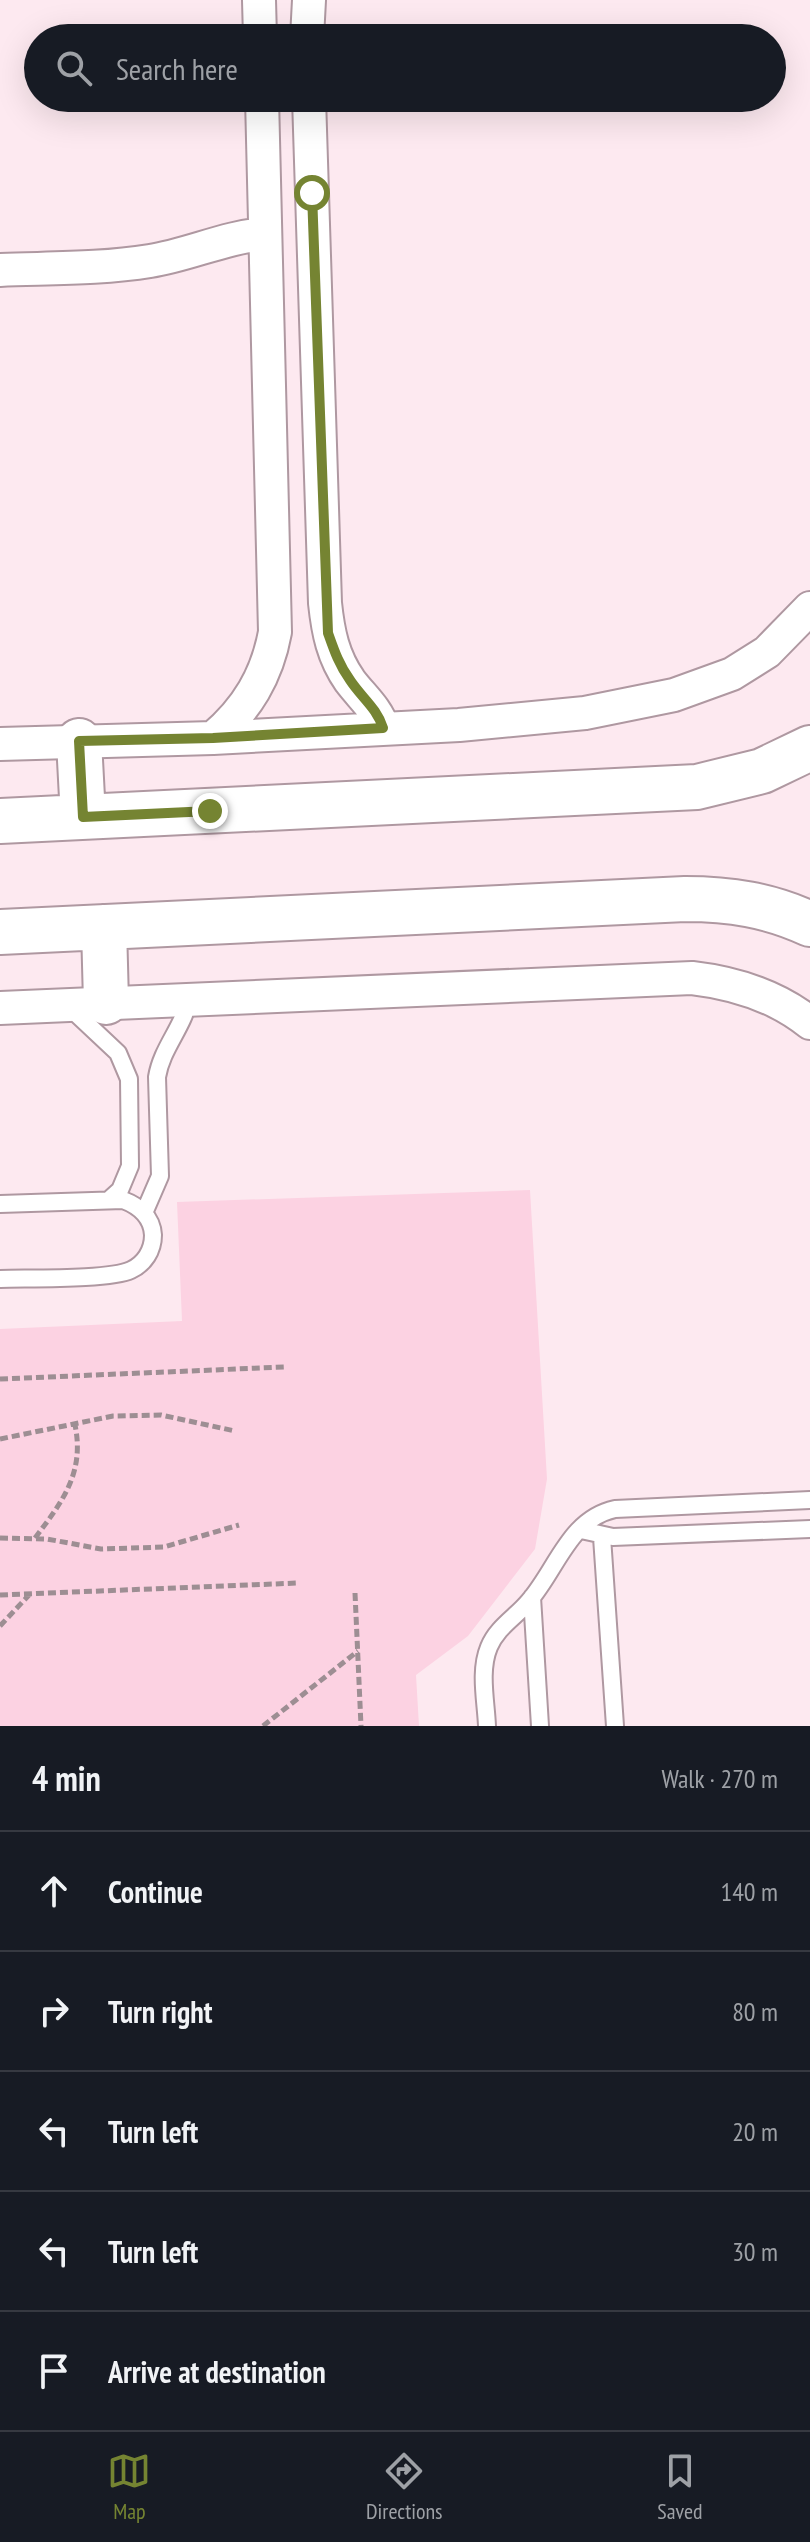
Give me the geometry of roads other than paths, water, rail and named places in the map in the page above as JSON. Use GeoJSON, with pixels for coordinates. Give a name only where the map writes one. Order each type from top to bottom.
{"type":"FeatureCollection","features":[{"type":"Feature","properties":{"kind":"main road"},"geometry":{"type":"LineString","coordinates":[[79,741],[83,817]]}},
{"type":"Feature","properties":{"kind":"main road"},"geometry":{"type":"LineString","coordinates":[[0,821],[697,787],[762,771],[810,748]]}},
{"type":"Feature","properties":{"kind":"main road"},"geometry":{"type":"LineString","coordinates":[[0,932],[685,899],[721,899],[757,905],[810,924]]}},
{"type":"Feature","properties":{"kind":"main road"},"geometry":{"type":"LineString","coordinates":[[86,1004],[104,927]]}},
{"type":"Feature","properties":{"kind":"street"},"geometry":{"type":"LineString","coordinates":[[259,0],[260,24]]}},
{"type":"Feature","properties":{"kind":"street"},"geometry":{"type":"LineString","coordinates":[[308,24],[309,0]]}},
{"type":"Feature","properties":{"kind":"street"},"geometry":{"type":"LineString","coordinates":[[213,738],[255,691],[268,662],[275,632],[262,112]]}},
{"type":"Feature","properties":{"kind":"street"},"geometry":{"type":"LineString","coordinates":[[309,112],[328,633],[338,662],[380,717],[383,728]]}},
{"type":"Feature","properties":{"kind":"street"},"geometry":{"type":"LineString","coordinates":[[0,270],[127,264],[265,234]]}},
{"type":"Feature","properties":{"kind":"street"},"geometry":{"type":"LineString","coordinates":[[0,744],[213,738],[522,721],[632,705],[699,688],[745,666],[785,636],[810,608]]}},
{"type":"Feature","properties":{"kind":"street"},"geometry":{"type":"LineString","coordinates":[[0,1008],[692,978],[722,982],[757,992],[810,1023]]}},
{"type":"Feature","properties":{"kind":"lane"},"geometry":{"type":"LineString","coordinates":[[144,1213],[160,1176],[157,1077],[160,1063],[183,1019],[189,998]]}},
{"type":"Feature","properties":{"kind":"lane"},"geometry":{"type":"LineString","coordinates":[[86,1004],[118,1053],[129,1079],[130,1166],[120,1190],[110,1199]]}},
{"type":"Feature","properties":{"kind":"lane"},"geometry":{"type":"LineString","coordinates":[[0,1204],[110,1199],[135,1204],[151,1224],[151,1247],[147,1258],[128,1272],[0,1279]]}},
{"type":"Feature","properties":{"kind":"lane"},"geometry":{"type":"LineString","coordinates":[[487,1726],[484,1669],[490,1644],[496,1633],[532,1597],[561,1551],[595,1516],[615,1509],[810,1500]]}},
{"type":"Feature","properties":{"kind":"lane"},"geometry":{"type":"LineString","coordinates":[[581,1530],[602,1537],[810,1529]]}},
{"type":"Feature","properties":{"kind":"lane"},"geometry":{"type":"LineString","coordinates":[[602,1537],[615,1726]]}},
{"type":"Feature","properties":{"kind":"lane"},"geometry":{"type":"LineString","coordinates":[[532,1597],[540,1726]]}}]}
